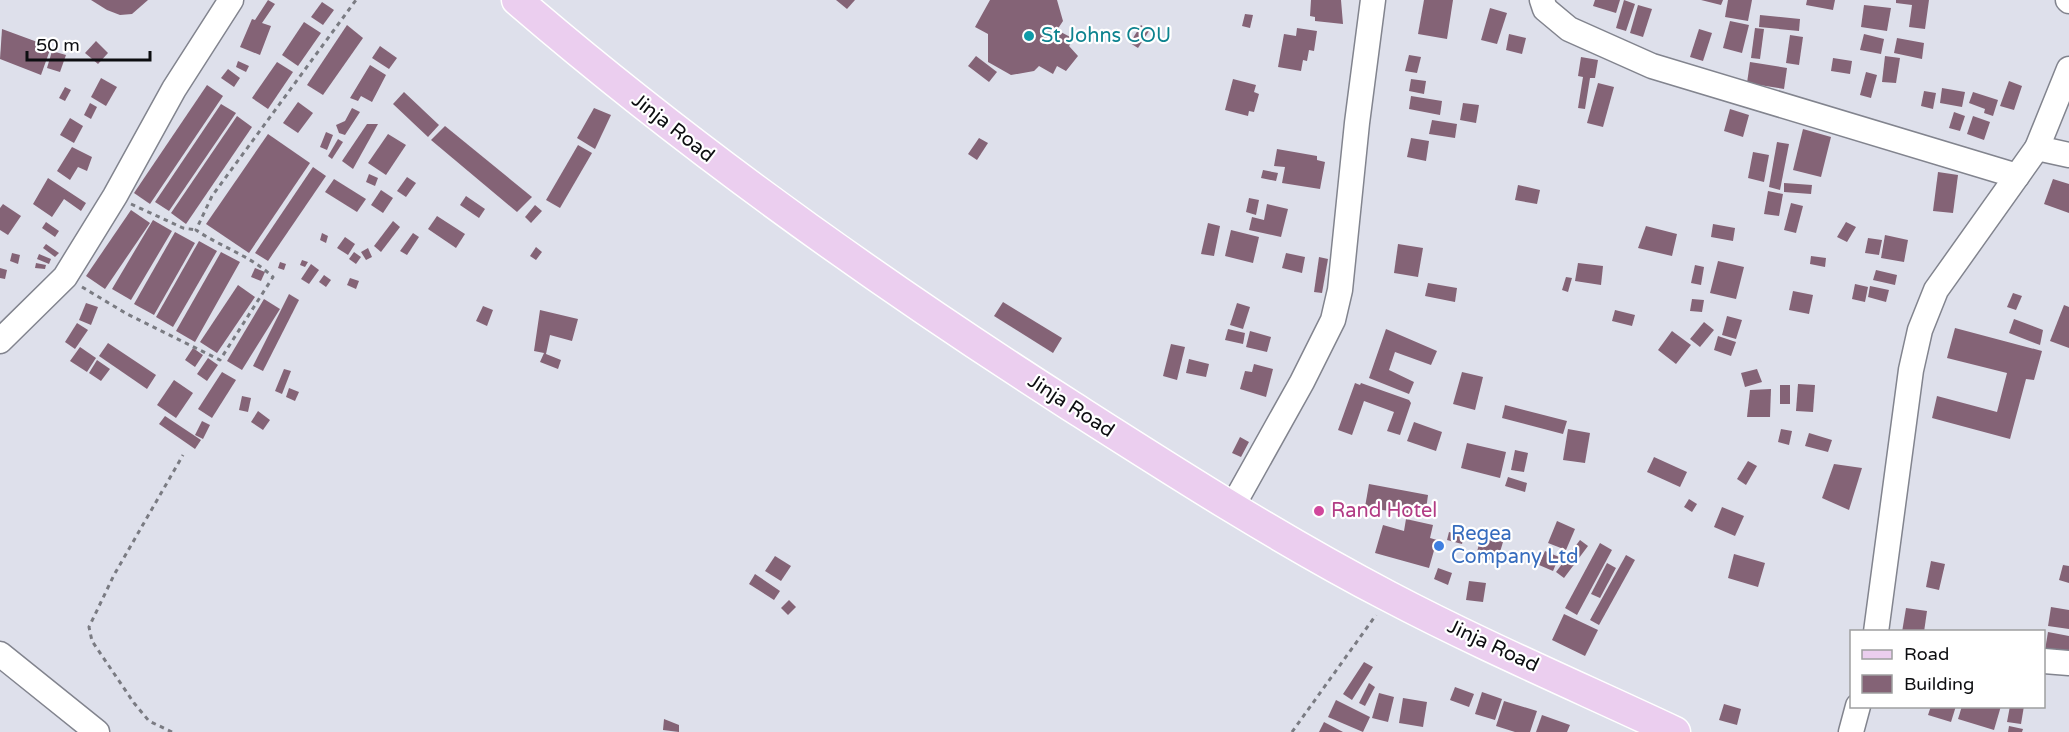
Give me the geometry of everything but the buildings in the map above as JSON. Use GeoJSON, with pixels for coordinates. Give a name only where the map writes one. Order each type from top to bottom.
{"type":"FeatureCollection","features":[{"type":"Feature","properties":{"kind":"main road","name":"Jinja Road"},"geometry":{"type":"LineString","coordinates":[[517,0],[608,78],[770,202],[945,324],[1231,508],[1389,597],[1674,732]]}},
{"type":"Feature","properties":{"kind":"street"},"geometry":{"type":"LineString","coordinates":[[0,341],[65,277],[115,196],[174,88],[231,0]]}},
{"type":"Feature","properties":{"kind":"street"},"geometry":{"type":"LineString","coordinates":[[1231,508],[1302,382],[1333,320],[1340,290],[1357,123],[1373,0]]}},
{"type":"Feature","properties":{"kind":"street"},"geometry":{"type":"LineString","coordinates":[[1542,0],[1545,9],[1569,29],[1652,66],[2017,176]]}},
{"type":"Feature","properties":{"kind":"street"},"geometry":{"type":"LineString","coordinates":[[1876,630],[1911,370],[1920,330],[1936,290],[2037,148],[2069,69]]}},
{"type":"Feature","properties":{"kind":"street"},"geometry":{"type":"LineString","coordinates":[[2037,148],[2069,155]]}},
{"type":"Feature","properties":{"kind":"street"},"geometry":{"type":"LineString","coordinates":[[0,654],[97,732]]}},
{"type":"Feature","properties":{"kind":"street"},"geometry":{"type":"LineString","coordinates":[[2045,661],[2069,663]]}},
{"type":"Feature","properties":{"kind":"street"},"geometry":{"type":"LineString","coordinates":[[1851,732],[1857,708]]}},
{"type":"Feature","properties":{"kind":"path"},"geometry":{"type":"LineString","coordinates":[[196,230],[212,196],[356,0]]}},
{"type":"Feature","properties":{"kind":"path"},"geometry":{"type":"LineString","coordinates":[[65,277],[127,314],[220,360],[273,277],[258,262],[216,244],[196,230],[183,228],[115,196]]}},
{"type":"Feature","properties":{"kind":"path"},"geometry":{"type":"LineString","coordinates":[[172,732],[149,721],[134,703],[92,641],[88,627],[114,574],[183,455]]}},
{"type":"Feature","properties":{"kind":"path"},"geometry":{"type":"LineString","coordinates":[[1292,732],[1389,597]]}},
{"type":"Feature","properties":{"kind":"place","name":"St Johns COU"},"geometry":{"type":"Point","coordinates":[1029,36]}},
{"type":"Feature","properties":{"kind":"place","name":"Rand Hotel"},"geometry":{"type":"Point","coordinates":[1319,511]}},
{"type":"Feature","properties":{"kind":"place","name":"Regea Company Ltd"},"geometry":{"type":"Point","coordinates":[1439,546]}}]}
